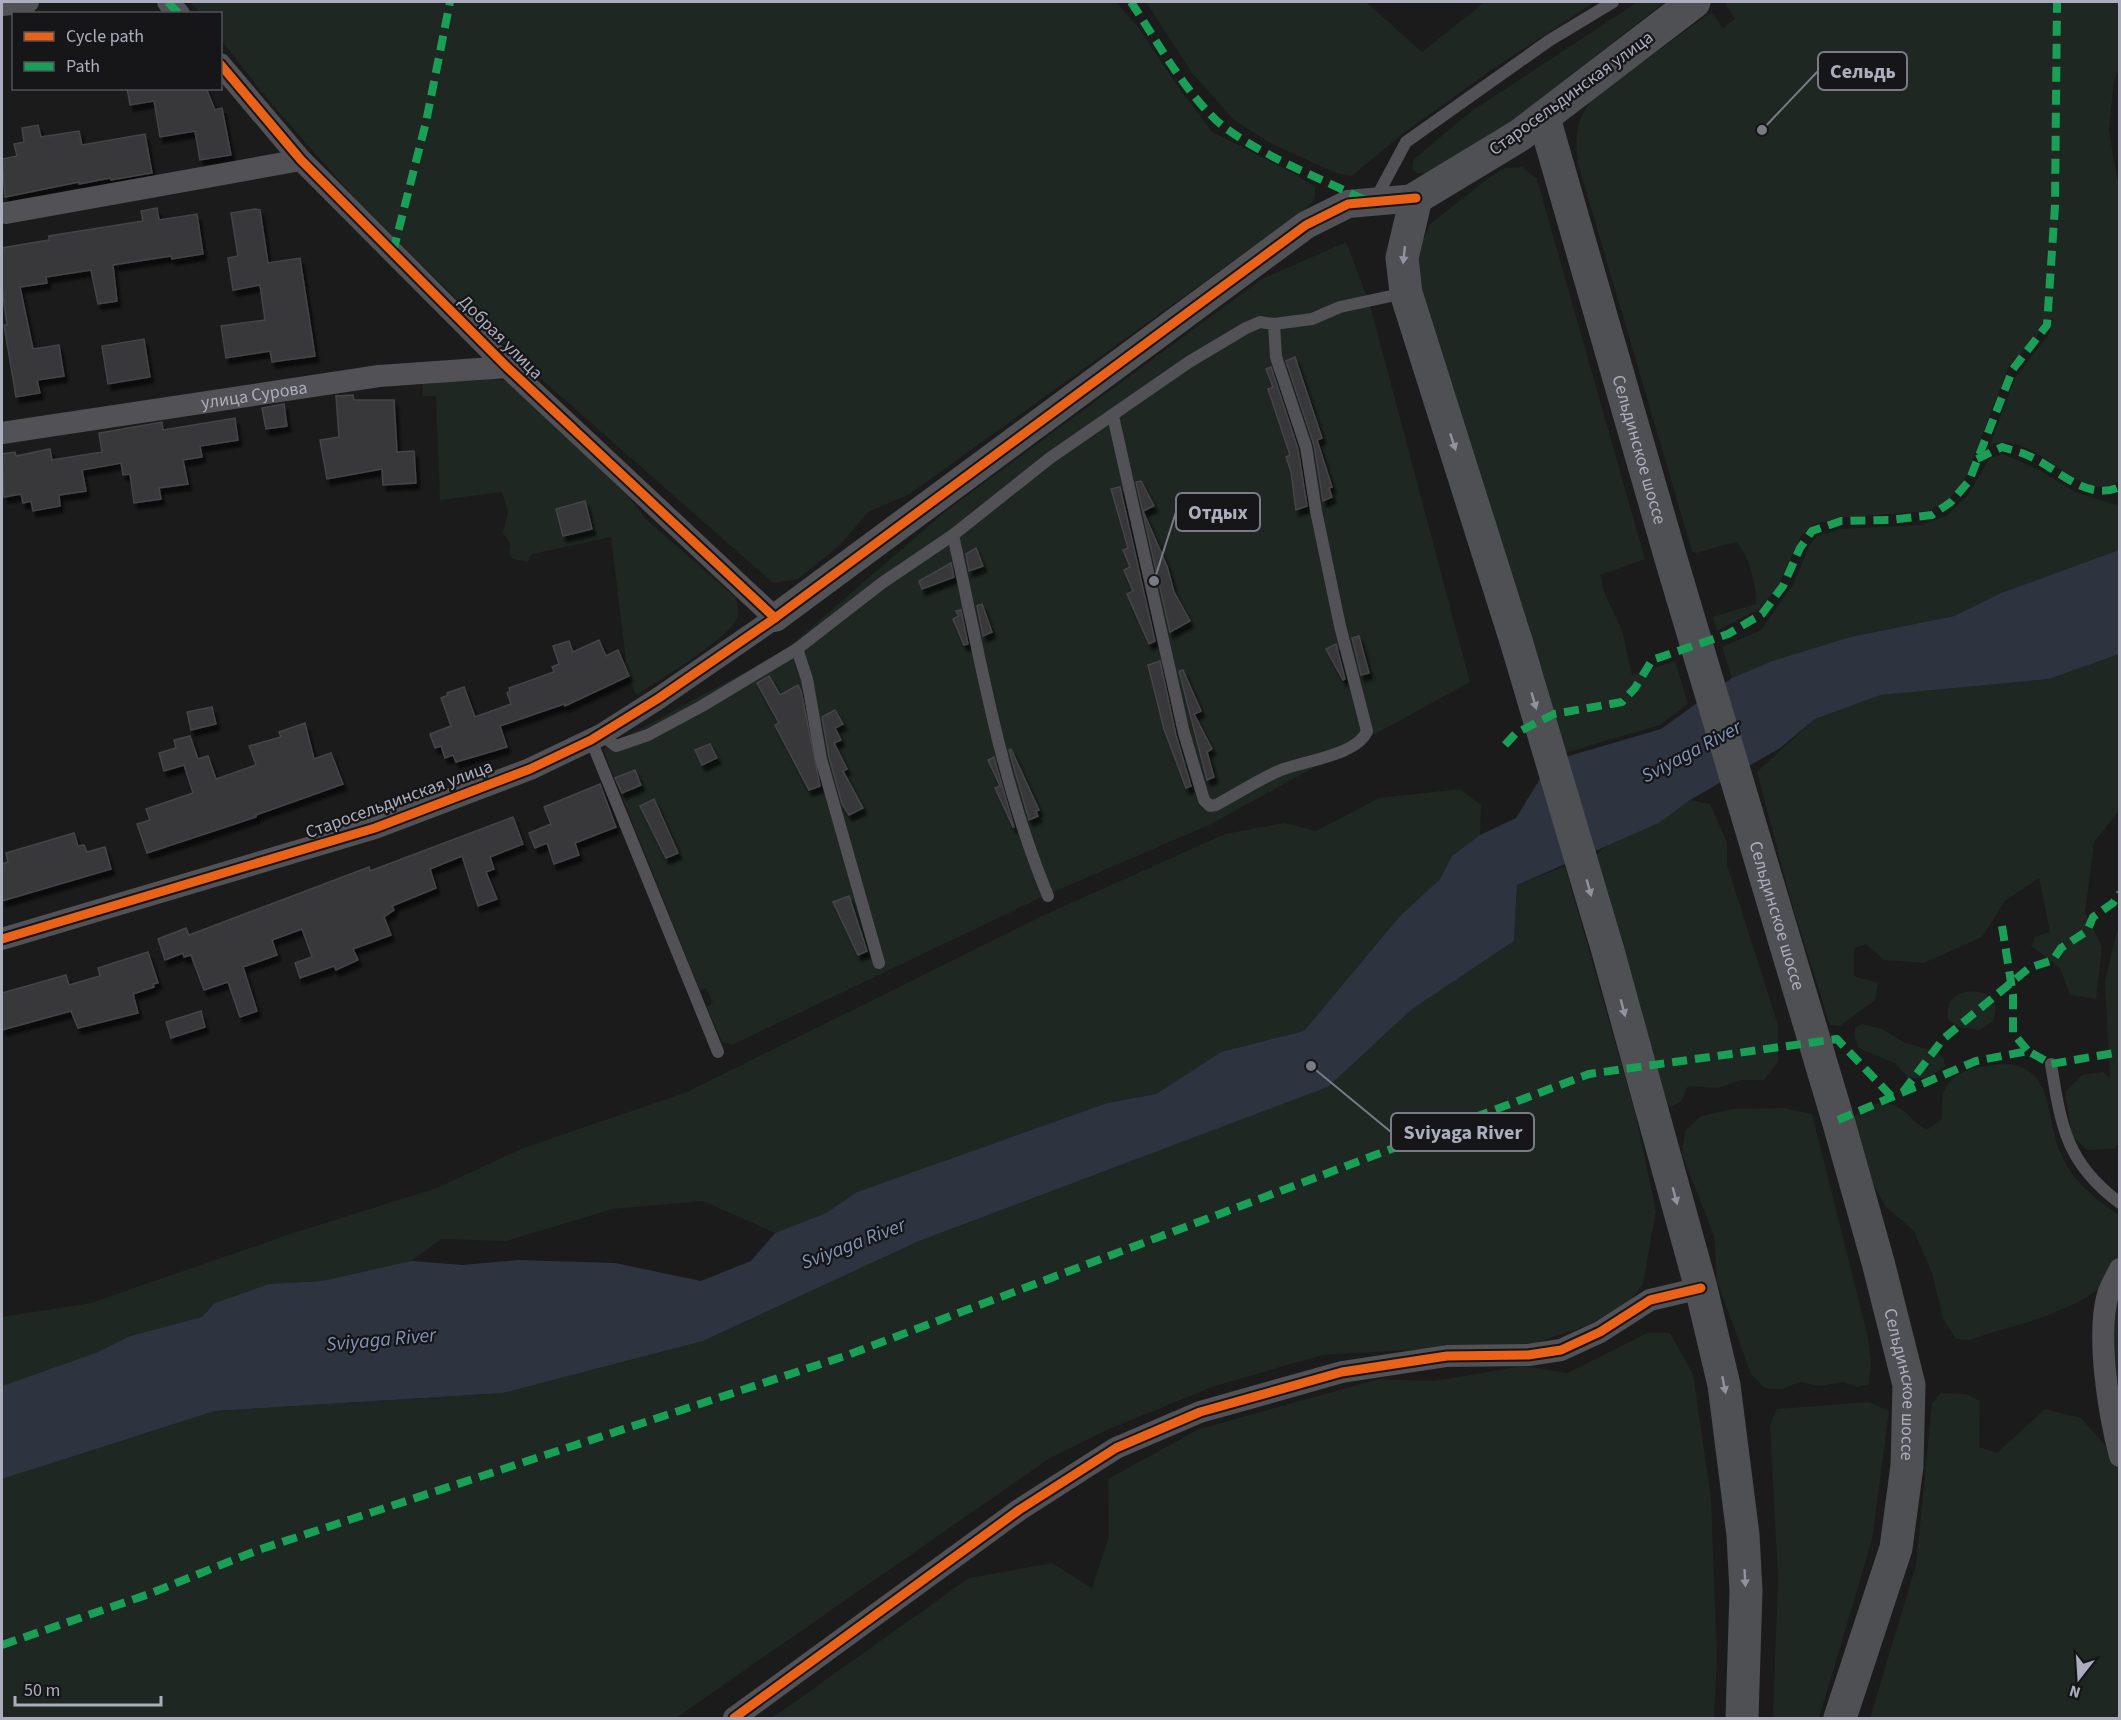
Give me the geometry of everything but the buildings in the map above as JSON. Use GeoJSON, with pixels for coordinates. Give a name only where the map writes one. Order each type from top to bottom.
{"type":"FeatureCollection","features":[{"type":"Feature","properties":{"kind":"main road","name":"Старосельдинская улица"},"geometry":{"type":"LineString","coordinates":[[1416,198],[1544,118],[1694,2]]}},
{"type":"Feature","properties":{"kind":"main road","name":"Сельдинское шоссе"},"geometry":{"type":"LineString","coordinates":[[1544,118],[1671,559],[1832,1102],[1878,1262],[1909,1385],[1907,1466],[1896,1548],[1840,1719]]}},
{"type":"Feature","properties":{"kind":"main road"},"geometry":{"type":"LineString","coordinates":[[1416,198],[1402,258],[1406,292],[1517,644],[1608,951],[1701,1288],[1724,1385],[1743,1535],[1746,1591],[1742,1719]]}},
{"type":"Feature","properties":{"kind":"street"},"geometry":{"type":"LineString","coordinates":[[2,5],[28,2]]}},
{"type":"Feature","properties":{"kind":"street","name":"Добрая улица"},"geometry":{"type":"LineString","coordinates":[[222,66],[302,160],[507,367],[775,618]]}},
{"type":"Feature","properties":{"kind":"street"},"geometry":{"type":"LineString","coordinates":[[6,213],[302,160]]}},
{"type":"Feature","properties":{"kind":"street"},"geometry":{"type":"LineString","coordinates":[[775,618],[1306,225],[1348,204],[1416,198]]}},
{"type":"Feature","properties":{"kind":"street","name":"улица Сурова"},"geometry":{"type":"LineString","coordinates":[[2,433],[379,376],[507,367]]}},
{"type":"Feature","properties":{"kind":"street","name":"Старосельдинская улица"},"geometry":{"type":"LineString","coordinates":[[2,939],[375,828],[530,769],[596,737],[659,698],[775,618]]}},
{"type":"Feature","properties":{"kind":"street"},"geometry":{"type":"LineString","coordinates":[[2118,1444],[2105,1370],[2104,1320],[2108,1295],[2120,1269]]}},
{"type":"Feature","properties":{"kind":"street"},"geometry":{"type":"LineString","coordinates":[[734,1719],[1019,1510],[1116,1448],[1200,1412],[1342,1372],[1448,1356],[1528,1355],[1561,1350],[1600,1332],[1650,1300],[1701,1288]]}},
{"type":"Feature","properties":{"kind":"lane"},"geometry":{"type":"LineString","coordinates":[[1373,203],[1407,142],[1550,40],[1613,2]]}},
{"type":"Feature","properties":{"kind":"lane"},"geometry":{"type":"LineString","coordinates":[[596,737],[616,746],[648,735],[702,706],[797,649],[882,583],[953,535],[1050,458],[1190,362],[1246,328],[1260,322],[1274,324],[1312,319],[1340,306],[1406,292]]}},
{"type":"Feature","properties":{"kind":"lane"},"geometry":{"type":"LineString","coordinates":[[1113,416],[1184,733],[1204,800],[1210,806],[1216,806],[1280,771],[1335,754],[1358,743],[1366,731],[1340,626],[1316,511],[1306,447],[1276,357],[1274,324]]}},
{"type":"Feature","properties":{"kind":"lane"},"geometry":{"type":"LineString","coordinates":[[953,535],[997,735],[1031,855],[1048,896]]}},
{"type":"Feature","properties":{"kind":"lane"},"geometry":{"type":"LineString","coordinates":[[797,649],[807,679],[821,759],[879,963]]}},
{"type":"Feature","properties":{"kind":"lane"},"geometry":{"type":"LineString","coordinates":[[596,737],[718,1052]]}},
{"type":"Feature","properties":{"kind":"lane"},"geometry":{"type":"LineString","coordinates":[[2051,1064],[2061,1126],[2073,1153],[2088,1174],[2120,1203]]}},
{"type":"Feature","properties":{"kind":"shaded area"},"geometry":{"type":"Polygon","coordinates":[[[190,2],[1116,2],[1139,28],[1174,81],[1212,132],[1293,173],[1315,187],[1315,198],[1308,207],[910,494],[868,512],[841,544],[798,579],[773,583],[515,356],[358,202],[270,102],[222,41],[222,12],[199,12],[190,2]]]}},
{"type":"Feature","properties":{"kind":"shaded area"},"geometry":{"type":"Polygon","coordinates":[[[1146,2],[1366,2],[1422,52],[1485,2],[1595,2],[1490,71],[1401,135],[1352,176],[1336,173],[1270,143],[1234,120],[1192,73],[1146,2]]]}},
{"type":"Feature","properties":{"kind":"shaded area"},"geometry":{"type":"Polygon","coordinates":[[[1638,2],[1665,2],[1480,146],[1431,174],[1417,173],[1412,169],[1413,160],[1473,110],[1638,2]]]}},
{"type":"Feature","properties":{"kind":"shaded area"},"geometry":{"type":"Polygon","coordinates":[[[1724,2],[2119,2],[2119,69],[2114,80],[2109,130],[2120,196],[2119,481],[2104,487],[2089,485],[2025,448],[2008,443],[1990,445],[2015,378],[2049,334],[2053,318],[2043,321],[2037,337],[2009,366],[1965,479],[1949,499],[1929,511],[1838,518],[1814,524],[1801,536],[1777,588],[1759,609],[1717,631],[1713,617],[1756,604],[1751,571],[1744,553],[1736,542],[1696,553],[1692,551],[1578,164],[1577,131],[1591,100],[1711,12],[1723,28],[1735,19],[1724,2]]]}},
{"type":"Feature","properties":{"kind":"shaded area"},"geometry":{"type":"Polygon","coordinates":[[[1522,167],[1537,179],[1645,559],[1600,575],[1605,594],[1622,631],[1632,675],[1675,661],[1688,704],[1660,725],[1561,754],[1419,283],[1417,253],[1430,224],[1490,177],[1505,168],[1522,167]]]}},
{"type":"Feature","properties":{"kind":"shaded area"},"geometry":{"type":"Polygon","coordinates":[[[1346,242],[1370,305],[1470,682],[1211,824],[1044,896],[732,1045],[722,1042],[707,1007],[713,1003],[706,988],[700,991],[603,749],[784,651],[947,510],[1262,279],[1346,242]]]}},
{"type":"Feature","properties":{"kind":"shaded area"},"geometry":{"type":"Polygon","coordinates":[[[485,378],[506,381],[513,386],[625,492],[646,519],[735,597],[738,614],[730,628],[690,660],[636,695],[623,663],[626,661],[611,537],[532,554],[528,562],[513,559],[509,553],[510,543],[503,533],[508,512],[502,492],[440,500],[436,396],[423,396],[422,381],[485,378]]]}},
{"type":"Feature","properties":{"kind":"shaded area"},"geometry":{"type":"Polygon","coordinates":[[[2003,454],[2039,470],[2076,492],[2116,505],[2119,501],[2119,550],[2001,593],[1954,616],[1850,637],[1772,661],[1732,678],[1722,647],[1761,630],[1794,583],[1809,546],[1817,536],[1839,529],[1921,525],[1946,516],[1967,496],[1990,458],[2003,454]]]}},
{"type":"Feature","properties":{"kind":"shaded area"},"geometry":{"type":"Polygon","coordinates":[[[2119,654],[2119,811],[2094,842],[2085,913],[2102,947],[2096,999],[2070,995],[2060,968],[2031,946],[2035,937],[2050,932],[2039,878],[2005,901],[1982,937],[1924,963],[1884,960],[1866,944],[1854,948],[1854,976],[1878,983],[1875,1000],[1840,1026],[1830,1025],[1791,901],[1757,772],[1815,719],[1881,695],[2049,679],[2119,654]]]}},
{"type":"Feature","properties":{"kind":"shaded area"},"geometry":{"type":"Polygon","coordinates":[[[1460,789],[1481,805],[1480,835],[1452,856],[1440,879],[1400,916],[1304,1031],[1221,1052],[1156,1094],[1107,1103],[857,1192],[826,1213],[775,1233],[703,1201],[613,1209],[506,1241],[442,1239],[411,1261],[322,1281],[269,1284],[215,1303],[202,1317],[130,1336],[98,1352],[2,1386],[2,1317],[91,1303],[290,1234],[437,1188],[521,1149],[687,1092],[1042,916],[1225,834],[1284,823],[1316,831],[1379,798],[1460,789]]]}},
{"type":"Feature","properties":{"kind":"shaded area"},"geometry":{"type":"Polygon","coordinates":[[[1690,800],[1710,804],[1727,842],[1727,865],[1778,1025],[1778,1062],[1764,1080],[1741,1080],[1718,1088],[1688,1086],[1681,1102],[1671,1107],[1662,1098],[1596,855],[1606,846],[1659,823],[1690,800]]]}},
{"type":"Feature","properties":{"kind":"shaded area"},"geometry":{"type":"Polygon","coordinates":[[[1565,866],[1635,1112],[1656,1211],[1643,1284],[1630,1301],[1586,1326],[1535,1343],[1322,1355],[1215,1386],[1109,1429],[1050,1458],[676,1718],[2,1718],[2,1479],[215,1411],[503,1393],[703,1341],[919,1241],[1328,1087],[1411,1010],[1514,941],[1517,885],[1565,866]]]}},
{"type":"Feature","properties":{"kind":"shaded area"},"geometry":{"type":"Polygon","coordinates":[[[2119,923],[2120,1142],[2115,1149],[2087,1150],[2072,1136],[2065,1092],[2082,1075],[2103,1072],[2110,1078],[2105,981],[2119,923]]]}},
{"type":"Feature","properties":{"kind":"shaded area"},"geometry":{"type":"Polygon","coordinates":[[[1971,991],[1984,993],[1994,1000],[1996,1011],[1993,1021],[1980,1030],[1959,1027],[1948,1020],[1949,1003],[1955,996],[1971,991]]]}},
{"type":"Feature","properties":{"kind":"shaded area"},"geometry":{"type":"Polygon","coordinates":[[[1862,1024],[1882,1029],[1903,1042],[1939,1053],[1944,1060],[1945,1067],[1927,1078],[1908,1078],[1896,1064],[1859,1048],[1855,1038],[1855,1028],[1862,1024]]]}},
{"type":"Feature","properties":{"kind":"shaded area"},"geometry":{"type":"Polygon","coordinates":[[[2004,1064],[2021,1067],[2032,1074],[2040,1084],[2046,1097],[2056,1142],[2067,1166],[2086,1190],[2119,1215],[2119,1256],[2112,1274],[2098,1289],[2079,1301],[2032,1321],[1969,1340],[1956,1339],[1943,1319],[1932,1273],[1914,1231],[1886,1207],[1874,1186],[1853,1118],[1863,1109],[1882,1103],[1901,1109],[1928,1129],[1941,1120],[1943,1095],[1952,1079],[1967,1070],[2004,1064]]]}},
{"type":"Feature","properties":{"kind":"shaded area"},"geometry":{"type":"Polygon","coordinates":[[[1783,1108],[1812,1114],[1868,1338],[1871,1363],[1869,1384],[1857,1387],[1843,1382],[1819,1386],[1800,1382],[1782,1389],[1765,1388],[1751,1374],[1717,1282],[1714,1236],[1682,1154],[1685,1131],[1701,1116],[1732,1109],[1783,1108]]]}},
{"type":"Feature","properties":{"kind":"shaded area"},"geometry":{"type":"Polygon","coordinates":[[[2119,1274],[2119,1718],[1870,1718],[1916,1565],[1932,1403],[1941,1393],[1966,1394],[1980,1401],[1979,1447],[1997,1453],[2045,1409],[2081,1418],[2110,1451],[2101,1319],[2119,1274]]]}},
{"type":"Feature","properties":{"kind":"shaded area"},"geometry":{"type":"Polygon","coordinates":[[[1647,1333],[1670,1333],[1693,1374],[1711,1499],[1717,1658],[1714,1718],[772,1718],[969,1578],[1052,1563],[1092,1588],[1109,1536],[1108,1479],[1199,1429],[1379,1379],[1435,1381],[1522,1366],[1568,1373],[1647,1333]]]}},
{"type":"Feature","properties":{"kind":"shaded area"},"geometry":{"type":"Polygon","coordinates":[[[1869,1402],[1889,1411],[1872,1540],[1819,1718],[1773,1718],[1778,1577],[1770,1425],[1777,1409],[1869,1402]]]}},
{"type":"Feature","properties":{"kind":"water"},"geometry":{"type":"Polygon","coordinates":[[[2119,550],[2119,654],[2049,679],[1881,695],[1815,719],[1780,748],[1690,800],[1659,823],[1517,885],[1514,941],[1411,1010],[1328,1087],[919,1241],[703,1341],[503,1393],[215,1411],[2,1479],[2,1386],[98,1352],[130,1336],[202,1317],[215,1303],[269,1284],[322,1281],[411,1261],[463,1265],[518,1260],[615,1263],[701,1281],[751,1261],[775,1233],[826,1213],[857,1192],[1107,1103],[1156,1094],[1221,1052],[1304,1031],[1400,916],[1440,879],[1452,856],[1480,835],[1516,818],[1543,774],[1562,758],[1661,729],[1732,678],[1772,661],[1850,637],[1954,616],[2001,593],[2119,550]]]}},
{"type":"Feature","properties":{"kind":"marked path"},"geometry":{"type":"LineString","coordinates":[[168,2],[177,12]]}},
{"type":"Feature","properties":{"kind":"marked path"},"geometry":{"type":"LineString","coordinates":[[393,252],[426,122],[450,2]]}},
{"type":"Feature","properties":{"kind":"marked path"},"geometry":{"type":"LineString","coordinates":[[1131,2],[1181,79],[1217,121],[1232,133],[1269,155],[1367,201]]}},
{"type":"Feature","properties":{"kind":"marked path"},"geometry":{"type":"LineString","coordinates":[[1505,745],[1516,733],[1554,714],[1622,702],[1635,688],[1652,660],[1728,634],[1762,614],[1783,586],[1800,548],[1812,531],[1841,521],[1890,520],[1932,515],[1951,502],[1969,481],[2013,369],[2047,325],[2055,206],[2057,2]]}},
{"type":"Feature","properties":{"kind":"marked path"},"geometry":{"type":"LineString","coordinates":[[1977,459],[2002,447],[2040,461],[2083,487],[2095,490],[2120,487]]}},
{"type":"Feature","properties":{"kind":"marked path"},"geometry":{"type":"LineString","coordinates":[[1903,1092],[1943,1039],[2029,968],[2053,960],[2061,948],[2087,931],[2093,917],[2113,903],[2120,893]]}},
{"type":"Feature","properties":{"kind":"marked path"},"geometry":{"type":"LineString","coordinates":[[2002,926],[2013,995],[2013,1033],[2028,1051]]}},
{"type":"Feature","properties":{"kind":"marked path"},"geometry":{"type":"LineString","coordinates":[[2,1645],[149,1594],[258,1550],[845,1356],[1589,1074],[1837,1039],[1892,1097]]}},
{"type":"Feature","properties":{"kind":"marked path"},"geometry":{"type":"LineString","coordinates":[[1838,1120],[1976,1061],[2028,1051],[2051,1064],[2120,1052]]}},
{"type":"Feature","properties":{"kind":"cycle path"},"geometry":{"type":"LineString","coordinates":[[222,66],[301,160],[507,367],[775,618]]}},
{"type":"Feature","properties":{"kind":"cycle path"},"geometry":{"type":"LineString","coordinates":[[2,939],[375,828],[530,769],[591,740],[659,698],[775,618],[1306,225],[1348,204],[1416,198]]}},
{"type":"Feature","properties":{"kind":"cycle path"},"geometry":{"type":"LineString","coordinates":[[734,1718],[1019,1510],[1116,1448],[1200,1412],[1342,1372],[1447,1356],[1528,1355],[1561,1350],[1600,1332],[1650,1300],[1701,1288]]}},
{"type":"Feature","properties":{"kind":"place","name":"Сельдь"},"geometry":{"type":"Point","coordinates":[1762,130]}},
{"type":"Feature","properties":{"kind":"place","name":"Отдых"},"geometry":{"type":"Point","coordinates":[1154,581]}},
{"type":"Feature","properties":{"kind":"place","name":"Sviyaga River"},"geometry":{"type":"Point","coordinates":[1311,1066]}}]}
